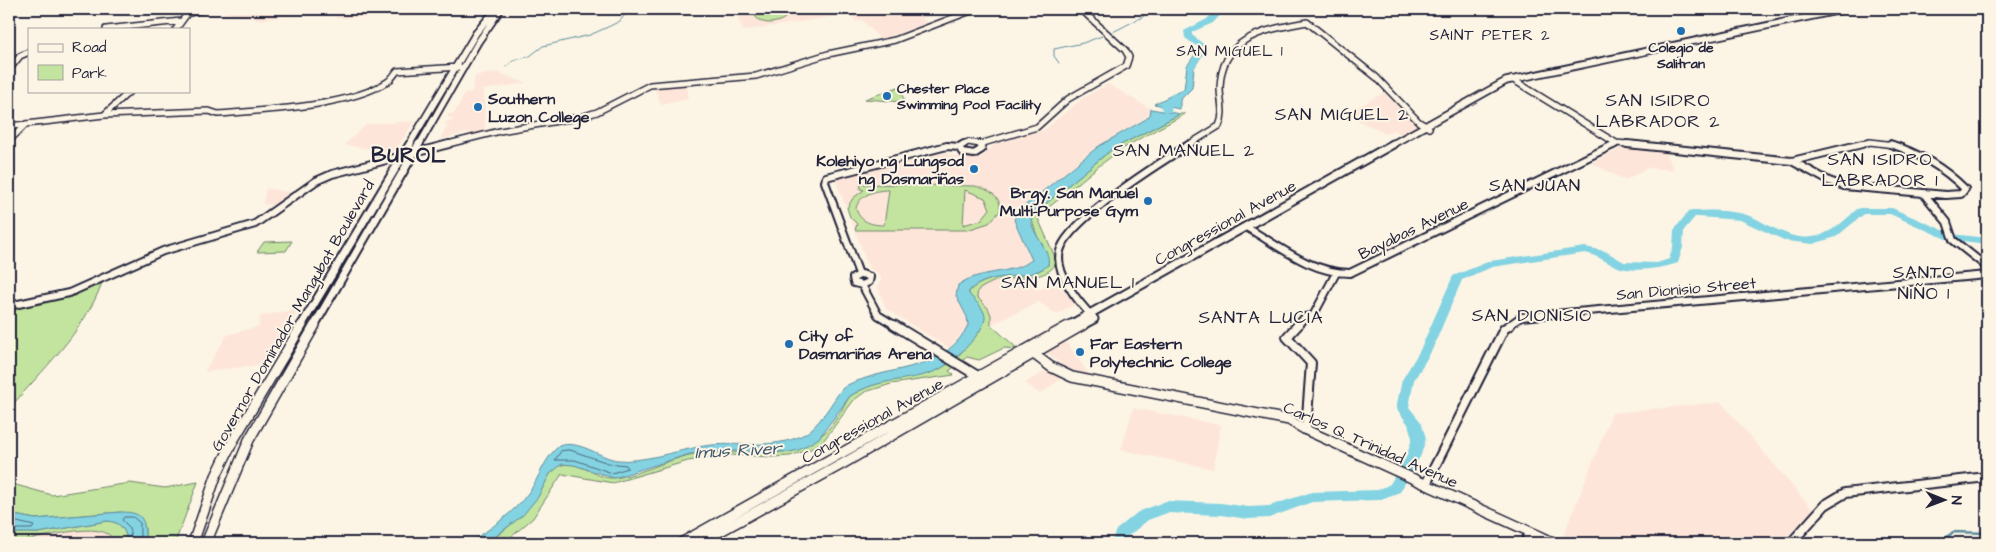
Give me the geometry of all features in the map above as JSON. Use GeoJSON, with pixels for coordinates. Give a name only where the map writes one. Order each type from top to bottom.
{"type":"FeatureCollection","features":[{"type":"Feature","properties":{"kind":"main road","name":"Governor Dominador Mangubat Boulevard"},"geometry":{"type":"LineString","coordinates":[[206,543],[249,440],[413,154],[476,33],[494,12],[501,9]]}},
{"type":"Feature","properties":{"kind":"main road","name":"Congressional Avenue"},"geometry":{"type":"LineString","coordinates":[[681,543],[1093,317],[1427,127],[1514,80],[1579,68],[1581,65],[1846,9]]}},
{"type":"Feature","properties":{"kind":"main road","name":"Governor Dominador Mangubat Boulevard"},"geometry":{"type":"LineString","coordinates":[[194,543],[216,476],[233,441],[458,68]]}},
{"type":"Feature","properties":{"kind":"main road"},"geometry":{"type":"LineString","coordinates":[[364,221],[375,220]]}},
{"type":"Feature","properties":{"kind":"main road","name":"Carlos Q. Trinidad Avenue"},"geometry":{"type":"LineString","coordinates":[[1030,351],[1051,367],[1072,377],[1272,415],[1289,420],[1306,430],[1555,543]]}},
{"type":"Feature","properties":{"kind":"main road","name":"Congressional Avenue"},"geometry":{"type":"LineString","coordinates":[[699,543],[844,463],[983,378]]}},
{"type":"Feature","properties":{"kind":"street"},"geometry":{"type":"LineString","coordinates":[[177,28],[187,14],[204,9]]}},
{"type":"Feature","properties":{"kind":"street"},"geometry":{"type":"LineString","coordinates":[[9,304],[74,292],[163,251],[248,227],[262,220],[324,177],[500,131],[581,117],[598,112],[650,85],[756,76],[828,54],[895,40],[976,9]]}},
{"type":"Feature","properties":{"kind":"street"},"geometry":{"type":"LineString","coordinates":[[859,274],[825,182],[826,177],[947,146],[959,147],[968,142],[980,144],[1037,127],[1068,99],[1124,68],[1128,63],[1129,55],[1125,50],[1085,13],[1077,9]]}},
{"type":"Feature","properties":{"kind":"street"},"geometry":{"type":"LineString","coordinates":[[115,28],[181,21]]}},
{"type":"Feature","properties":{"kind":"street"},"geometry":{"type":"LineString","coordinates":[[1093,317],[1075,298],[1061,269],[1059,253],[1066,236],[1134,179],[1209,134],[1221,122],[1222,106],[1219,79],[1221,67],[1233,47],[1264,31],[1307,22],[1376,77],[1419,122],[1427,127]]}},
{"type":"Feature","properties":{"kind":"street"},"geometry":{"type":"LineString","coordinates":[[9,70],[20,56],[28,52]]}},
{"type":"Feature","properties":{"kind":"street"},"geometry":{"type":"LineString","coordinates":[[9,126],[104,116],[210,111],[218,114],[309,105],[332,101],[376,87],[391,79],[397,71],[458,68]]}},
{"type":"Feature","properties":{"kind":"street"},"geometry":{"type":"LineString","coordinates":[[1514,80],[1616,143],[1792,161],[1815,157],[1870,142],[1887,144],[1912,151],[1950,174],[1965,189],[1961,194],[1954,195],[1924,194],[1837,184],[1792,161]]}},
{"type":"Feature","properties":{"kind":"street"},"geometry":{"type":"LineString","coordinates":[[104,116],[129,92]]}},
{"type":"Feature","properties":{"kind":"street"},"geometry":{"type":"LineString","coordinates":[[9,140],[26,124]]}},
{"type":"Feature","properties":{"kind":"street","name":"Bayabas Avenue"},"geometry":{"type":"LineString","coordinates":[[1336,274],[1350,273],[1367,266],[1614,146],[1616,143]]}},
{"type":"Feature","properties":{"kind":"street"},"geometry":{"type":"LineString","coordinates":[[959,147],[962,152],[974,154],[982,149],[980,144]]}},
{"type":"Feature","properties":{"kind":"street"},"geometry":{"type":"LineString","coordinates":[[1924,194],[1947,222],[1952,237],[1987,267]]}},
{"type":"Feature","properties":{"kind":"street"},"geometry":{"type":"LineString","coordinates":[[1249,229],[1318,269],[1336,274],[1313,316],[1305,317],[1287,337],[1311,363],[1306,430]]}},
{"type":"Feature","properties":{"kind":"street"},"geometry":{"type":"LineString","coordinates":[[867,274],[871,279],[862,285],[853,282],[854,276],[867,274]]}},
{"type":"Feature","properties":{"kind":"street","name":"San Dionisio Street"},"geometry":{"type":"LineString","coordinates":[[1426,484],[1504,330],[1521,317],[1987,276]]}},
{"type":"Feature","properties":{"kind":"street"},"geometry":{"type":"LineString","coordinates":[[862,285],[872,307],[878,315],[983,378]]}},
{"type":"Feature","properties":{"kind":"street"},"geometry":{"type":"LineString","coordinates":[[1791,543],[1825,505],[1845,493],[1987,477]]}},
{"type":"Feature","properties":{"kind":"street"},"geometry":{"type":"LineString","coordinates":[[1525,543],[1530,533]]}},
{"type":"Feature","properties":{"kind":"shaded area"},"geometry":{"type":"Polygon","coordinates":[[[209,9],[322,9],[262,20],[209,9]]]}},
{"type":"Feature","properties":{"kind":"shaded area"},"geometry":{"type":"Polygon","coordinates":[[[338,9],[488,9],[483,14],[335,18],[338,9]]]}},
{"type":"Feature","properties":{"kind":"shaded area"},"geometry":{"type":"Polygon","coordinates":[[[735,9],[968,9],[949,16],[935,15],[922,18],[928,23],[881,40],[862,20],[856,22],[850,14],[743,31],[735,9]]]}},
{"type":"Feature","properties":{"kind":"shaded area"},"geometry":{"type":"Polygon","coordinates":[[[497,72],[526,83],[484,90],[485,134],[471,138],[470,132],[439,140],[448,125],[444,123],[455,119],[447,117],[449,114],[454,114],[465,93],[472,92],[475,76],[497,72]]]}},
{"type":"Feature","properties":{"kind":"shaded area"},"geometry":{"type":"Polygon","coordinates":[[[686,82],[688,99],[661,105],[654,86],[686,82]]]}},
{"type":"Feature","properties":{"kind":"shaded area","name":"Kolehiyo ng Lungsod ng Dasmariñas"},"geometry":{"type":"Polygon","coordinates":[[[1108,84],[1151,109],[1150,115],[1092,151],[1017,212],[1014,216],[1016,227],[1027,246],[1032,260],[1018,267],[970,279],[956,296],[969,323],[966,330],[949,348],[886,309],[877,286],[881,280],[880,275],[869,268],[835,179],[945,153],[962,158],[981,158],[994,144],[1044,130],[1084,97],[1108,84]]]}},
{"type":"Feature","properties":{"kind":"shaded area"},"geometry":{"type":"Polygon","coordinates":[[[1387,91],[1418,126],[1403,135],[1393,130],[1386,134],[1344,114],[1387,91]]]}},
{"type":"Feature","properties":{"kind":"shaded area"},"geometry":{"type":"Polygon","coordinates":[[[415,121],[394,153],[344,145],[367,124],[415,121]]]}},
{"type":"Feature","properties":{"kind":"shaded area"},"geometry":{"type":"Polygon","coordinates":[[[1621,148],[1665,152],[1674,170],[1647,168],[1625,180],[1591,163],[1621,148]]]}},
{"type":"Feature","properties":{"kind":"shaded area"},"geometry":{"type":"Polygon","coordinates":[[[266,188],[294,193],[276,206],[263,204],[266,188]]]}},
{"type":"Feature","properties":{"kind":"shaded area"},"geometry":{"type":"Polygon","coordinates":[[[1025,277],[1037,290],[1057,283],[1076,304],[1056,314],[1039,302],[991,325],[991,315],[977,297],[978,289],[995,281],[1025,277]]]}},
{"type":"Feature","properties":{"kind":"shaded area"},"geometry":{"type":"Polygon","coordinates":[[[299,309],[265,364],[204,372],[227,335],[259,326],[260,316],[299,309]]]}},
{"type":"Feature","properties":{"kind":"shaded area"},"geometry":{"type":"Polygon","coordinates":[[[1066,341],[1091,377],[1067,369],[1046,352],[1066,341]]]}},
{"type":"Feature","properties":{"kind":"shaded area"},"geometry":{"type":"Polygon","coordinates":[[[1048,369],[1061,379],[1040,394],[1025,383],[1048,369]]]}},
{"type":"Feature","properties":{"kind":"shaded area"},"geometry":{"type":"Polygon","coordinates":[[[1721,402],[1813,510],[1782,543],[1571,543],[1562,539],[1612,413],[1721,402]]]}},
{"type":"Feature","properties":{"kind":"shaded area"},"geometry":{"type":"Polygon","coordinates":[[[1133,408],[1221,425],[1213,469],[1121,450],[1133,408]]]}},
{"type":"Feature","properties":{"kind":"shaded area"},"geometry":{"type":"Polygon","coordinates":[[[88,530],[107,533],[112,536],[115,543],[21,543],[74,531],[88,530]]]}},
{"type":"Feature","properties":{"kind":"green space"},"geometry":{"type":"Polygon","coordinates":[[[753,9],[785,9],[787,16],[778,21],[766,23],[758,19],[753,9]]]}},
{"type":"Feature","properties":{"kind":"green space","name":"Chester Place Swimming Pool Facility"},"geometry":{"type":"Polygon","coordinates":[[[898,87],[904,99],[903,102],[865,99],[898,87]]]}},
{"type":"Feature","properties":{"kind":"green space"},"geometry":{"type":"Polygon","coordinates":[[[1180,114],[1185,114],[1115,154],[1037,216],[1055,257],[1056,263],[1052,269],[1038,276],[996,281],[978,290],[977,297],[988,308],[991,315],[991,325],[1018,349],[1004,348],[979,360],[967,357],[949,371],[954,375],[891,384],[865,392],[854,400],[824,440],[811,449],[790,456],[731,455],[688,461],[613,483],[562,474],[533,518],[504,543],[487,543],[507,528],[532,504],[553,470],[562,465],[575,465],[612,478],[639,472],[680,457],[706,452],[760,453],[794,450],[809,444],[824,433],[835,421],[850,396],[860,390],[882,382],[938,370],[948,364],[967,345],[983,311],[969,294],[969,291],[978,284],[988,280],[1030,274],[1048,265],[1035,231],[1032,215],[1111,150],[1180,114]]]}},
{"type":"Feature","properties":{"kind":"green space"},"geometry":{"type":"Polygon","coordinates":[[[861,184],[975,186],[985,189],[996,197],[999,201],[1000,211],[989,223],[967,230],[855,230],[857,224],[850,217],[847,208],[853,198],[864,190],[860,189],[861,184]],[[889,190],[874,192],[861,199],[856,208],[863,220],[884,225],[889,190]],[[965,190],[963,225],[981,220],[990,209],[985,198],[965,190]]]}},
{"type":"Feature","properties":{"kind":"green space"},"geometry":{"type":"Polygon","coordinates":[[[292,241],[286,251],[257,252],[264,242],[292,241]]]}},
{"type":"Feature","properties":{"kind":"green space"},"geometry":{"type":"Polygon","coordinates":[[[102,283],[85,318],[61,350],[9,409],[9,309],[75,295],[102,283]]]}},
{"type":"Feature","properties":{"kind":"green space"},"geometry":{"type":"Polygon","coordinates":[[[198,482],[175,543],[145,543],[145,527],[121,512],[35,519],[9,514],[9,483],[52,495],[130,483],[165,488],[198,482]]]}},
{"type":"Feature","properties":{"kind":"green space"},"geometry":{"type":"Polygon","coordinates":[[[107,521],[116,523],[122,528],[128,543],[115,543],[109,535],[98,531],[84,530],[9,543],[9,533],[38,533],[107,521]]]}},
{"type":"Feature","properties":{"kind":"water"},"geometry":{"type":"Polygon","coordinates":[[[1196,53],[1202,55],[1194,68],[1192,88],[1180,100],[1180,109],[1154,104],[1184,89],[1187,66],[1196,53]]]}},
{"type":"Feature","properties":{"kind":"water"},"geometry":{"type":"Polygon","coordinates":[[[1151,109],[1180,114],[1111,150],[1032,215],[1033,228],[1046,252],[1048,265],[1030,274],[988,280],[978,284],[969,291],[969,294],[984,313],[984,322],[967,346],[944,367],[917,377],[873,385],[850,396],[819,438],[799,450],[789,452],[731,451],[690,454],[614,478],[574,465],[562,464],[550,474],[538,497],[523,515],[487,543],[469,543],[501,520],[523,500],[550,456],[559,446],[566,444],[574,445],[617,460],[637,460],[704,446],[767,444],[791,440],[809,431],[847,385],[923,363],[937,357],[959,339],[968,325],[967,317],[956,296],[958,285],[976,276],[1015,268],[1032,260],[1014,220],[1017,212],[1099,146],[1146,119],[1150,115],[1151,109]]]}},
{"type":"Feature","properties":{"kind":"water"},"geometry":{"type":"Polygon","coordinates":[[[129,512],[140,516],[145,529],[145,543],[128,543],[122,528],[116,523],[107,521],[38,533],[9,533],[9,514],[35,519],[129,512]]]}},
{"type":"Feature","properties":{"kind":"waterway"},"geometry":{"type":"LineString","coordinates":[[506,67],[513,61],[530,56],[543,46],[590,35],[610,26],[620,21],[629,9]]}},
{"type":"Feature","properties":{"kind":"waterway"},"geometry":{"type":"LineString","coordinates":[[1113,32],[1144,16],[1137,9]]}},
{"type":"Feature","properties":{"kind":"waterway","name":"Imus River"},"geometry":{"type":"LineString","coordinates":[[1191,67],[1203,47],[1188,36],[1188,31],[1210,21],[1218,12],[1235,9]]}},
{"type":"Feature","properties":{"kind":"waterway"},"geometry":{"type":"LineString","coordinates":[[1059,63],[1054,56],[1054,49],[1083,43],[1102,36]]}},
{"type":"Feature","properties":{"kind":"waterway","name":"Imus River"},"geometry":{"type":"LineString","coordinates":[[1167,110],[1165,106],[1175,96]]}},
{"type":"Feature","properties":{"kind":"waterway"},"geometry":{"type":"LineString","coordinates":[[1118,543],[1121,534],[1143,516],[1166,507],[1221,509],[1248,513],[1269,512],[1312,497],[1379,495],[1395,488],[1414,455],[1419,438],[1414,422],[1402,408],[1408,380],[1426,350],[1457,278],[1490,264],[1585,250],[1601,253],[1622,265],[1657,266],[1674,261],[1678,247],[1679,230],[1692,214],[1710,213],[1742,217],[1790,239],[1813,241],[1823,239],[1842,228],[1861,211],[1892,211],[1950,237],[1987,241]]}},
{"type":"Feature","properties":{"kind":"waterway"},"geometry":{"type":"LineString","coordinates":[[1941,543],[1953,532],[1987,533]]}},
{"type":"Feature","properties":{"kind":"place","name":"Colegio de Salitran"},"geometry":{"type":"Point","coordinates":[1681,31]}},
{"type":"Feature","properties":{"kind":"place","name":"Chester Place Swimming Pool Facility"},"geometry":{"type":"Point","coordinates":[887,96]}},
{"type":"Feature","properties":{"kind":"place","name":"Southern Luzon College"},"geometry":{"type":"Point","coordinates":[478,107]}},
{"type":"Feature","properties":{"kind":"place","name":"Kolehiyo ng Lungsod ng Dasmariñas"},"geometry":{"type":"Point","coordinates":[974,169]}},
{"type":"Feature","properties":{"kind":"place","name":"Brgy. San Manuel Multi-Purpose Gym"},"geometry":{"type":"Point","coordinates":[1148,201]}},
{"type":"Feature","properties":{"kind":"place","name":"City of Dasmariñas Arena"},"geometry":{"type":"Point","coordinates":[789,344]}},
{"type":"Feature","properties":{"kind":"place","name":"Far Eastern Polytechnic College"},"geometry":{"type":"Point","coordinates":[1080,352]}},
{"type":"Feature","properties":{"kind":"district","name":"SAINT PETER 2"},"geometry":{"type":"Point","coordinates":[1490,35]}},
{"type":"Feature","properties":{"kind":"district","name":"SAN MIGUEL 1"},"geometry":{"type":"Point","coordinates":[1230,51]}},
{"type":"Feature","properties":{"kind":"district","name":"SAN ISIDRO LABRADOR 2"},"geometry":{"type":"Point","coordinates":[1658,110]}},
{"type":"Feature","properties":{"kind":"district","name":"SAN MIGUEL 2"},"geometry":{"type":"Point","coordinates":[1342,114]}},
{"type":"Feature","properties":{"kind":"district","name":"SAN MANUEL 2"},"geometry":{"type":"Point","coordinates":[1184,150]}},
{"type":"Feature","properties":{"kind":"district","name":"BUROL"},"geometry":{"type":"Point","coordinates":[409,155]}},
{"type":"Feature","properties":{"kind":"district","name":"SAN ISIDRO LABRADOR 1"},"geometry":{"type":"Point","coordinates":[1880,169]}},
{"type":"Feature","properties":{"kind":"district","name":"SAN JUAN"},"geometry":{"type":"Point","coordinates":[1535,185]}},
{"type":"Feature","properties":{"kind":"district","name":"SAN MANUEL 1"},"geometry":{"type":"Point","coordinates":[1068,282]}},
{"type":"Feature","properties":{"kind":"district","name":"SANTO NIÑO 1"},"geometry":{"type":"Point","coordinates":[1924,282]}},
{"type":"Feature","properties":{"kind":"district","name":"SAN DIONISIO"},"geometry":{"type":"Point","coordinates":[1532,315]}},
{"type":"Feature","properties":{"kind":"district","name":"SANTA LUCIA"},"geometry":{"type":"Point","coordinates":[1261,317]}}]}
